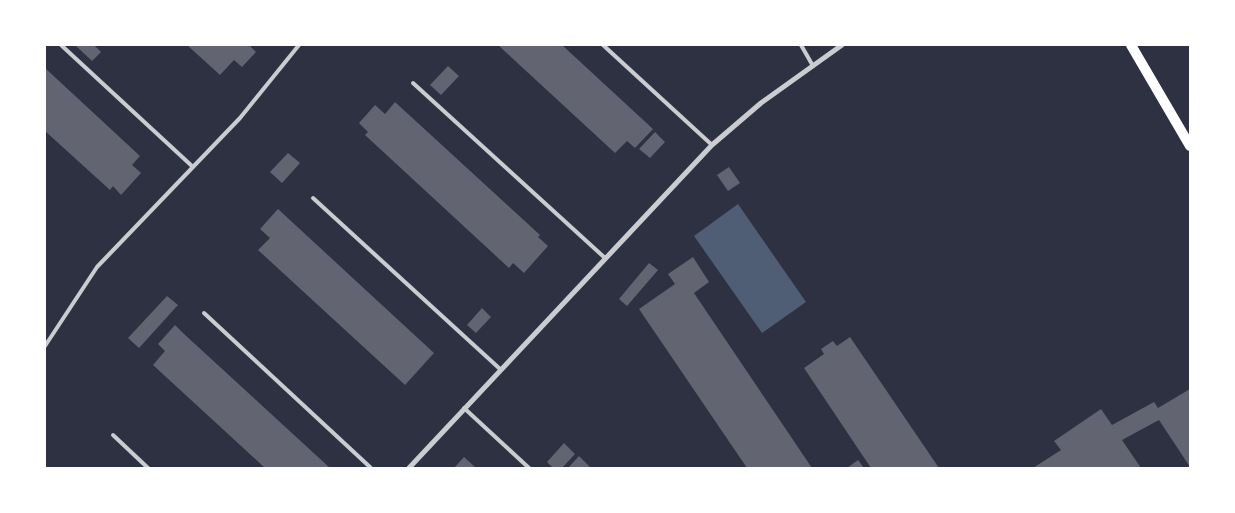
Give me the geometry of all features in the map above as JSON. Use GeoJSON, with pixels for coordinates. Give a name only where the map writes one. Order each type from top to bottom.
{"type":"FeatureCollection","features":[{"type":"Feature","properties":{"kind":"main road"},"geometry":{"type":"LineString","coordinates":[[1131,45],[1190,146]]}},
{"type":"Feature","properties":{"kind":"street"},"geometry":{"type":"LineString","coordinates":[[409,468],[604,258],[712,146],[761,103],[842,45]]}},
{"type":"Feature","properties":{"kind":"lane"},"geometry":{"type":"LineString","coordinates":[[61,45],[193,167]]}},
{"type":"Feature","properties":{"kind":"lane"},"geometry":{"type":"LineString","coordinates":[[45,346],[97,267],[240,118],[299,45]]}},
{"type":"Feature","properties":{"kind":"lane"},"geometry":{"type":"LineString","coordinates":[[603,45],[712,146]]}},
{"type":"Feature","properties":{"kind":"lane"},"geometry":{"type":"LineString","coordinates":[[801,45],[814,66]]}},
{"type":"Feature","properties":{"kind":"lane"},"geometry":{"type":"LineString","coordinates":[[413,83],[604,258]]}},
{"type":"Feature","properties":{"kind":"lane"},"geometry":{"type":"LineString","coordinates":[[313,198],[500,369]]}},
{"type":"Feature","properties":{"kind":"lane"},"geometry":{"type":"LineString","coordinates":[[204,312],[371,468]]}},
{"type":"Feature","properties":{"kind":"lane"},"geometry":{"type":"LineString","coordinates":[[464,408],[529,468]]}},
{"type":"Feature","properties":{"kind":"lane"},"geometry":{"type":"LineString","coordinates":[[113,435],[148,468]]}},
{"type":"Feature","properties":{"kind":"water"},"geometry":{"type":"Polygon","coordinates":[[[738,204],[806,302],[762,333],[694,236],[738,204]]]}},
{"type":"Feature","properties":{"kind":"building"},"geometry":{"type":"Polygon","coordinates":[[[75,45],[94,45],[101,52],[92,61],[75,45]]]}},
{"type":"Feature","properties":{"kind":"building"},"geometry":{"type":"Polygon","coordinates":[[[187,45],[249,45],[256,52],[242,67],[234,60],[220,75],[187,45]]]}},
{"type":"Feature","properties":{"kind":"building"},"geometry":{"type":"Polygon","coordinates":[[[498,45],[562,45],[653,129],[635,148],[627,141],[615,153],[498,45]]]}},
{"type":"Feature","properties":{"kind":"building"},"geometry":{"type":"Polygon","coordinates":[[[448,66],[459,76],[441,95],[430,85],[448,66]]]}},
{"type":"Feature","properties":{"kind":"building"},"geometry":{"type":"Polygon","coordinates":[[[45,68],[140,156],[132,165],[141,173],[121,195],[113,186],[110,190],[45,131],[45,68]]]}},
{"type":"Feature","properties":{"kind":"building"},"geometry":{"type":"Polygon","coordinates":[[[395,102],[540,235],[538,237],[548,246],[524,273],[513,263],[509,268],[365,135],[368,132],[359,123],[375,105],[385,114],[395,102]]]}},
{"type":"Feature","properties":{"kind":"building"},"geometry":{"type":"Polygon","coordinates":[[[655,132],[665,142],[650,158],[639,149],[655,132]]]}},
{"type":"Feature","properties":{"kind":"building"},"geometry":{"type":"Polygon","coordinates":[[[288,153],[300,163],[282,183],[270,172],[288,153]]]}},
{"type":"Feature","properties":{"kind":"building"},"geometry":{"type":"Polygon","coordinates":[[[729,167],[740,183],[728,191],[717,175],[729,167]]]}},
{"type":"Feature","properties":{"kind":"building"},"geometry":{"type":"Polygon","coordinates":[[[278,209],[434,353],[405,385],[258,250],[270,238],[260,229],[278,209]]]}},
{"type":"Feature","properties":{"kind":"building"},"geometry":{"type":"Polygon","coordinates":[[[693,257],[709,282],[694,293],[812,468],[747,468],[639,309],[675,284],[668,274],[693,257]]]}},
{"type":"Feature","properties":{"kind":"building"},"geometry":{"type":"Polygon","coordinates":[[[649,263],[658,270],[627,306],[619,299],[649,263]]]}},
{"type":"Feature","properties":{"kind":"building"},"geometry":{"type":"Polygon","coordinates":[[[167,296],[178,305],[139,348],[128,338],[167,296]]]}},
{"type":"Feature","properties":{"kind":"building"},"geometry":{"type":"Polygon","coordinates":[[[482,308],[491,317],[476,333],[467,325],[482,308]]]}},
{"type":"Feature","properties":{"kind":"building"},"geometry":{"type":"Polygon","coordinates":[[[175,325],[330,468],[265,468],[153,365],[165,351],[158,344],[175,325]]]}},
{"type":"Feature","properties":{"kind":"building"},"geometry":{"type":"Polygon","coordinates":[[[850,337],[939,468],[871,468],[804,368],[824,354],[821,349],[833,341],[837,346],[850,337]]]}},
{"type":"Feature","properties":{"kind":"building"},"geometry":{"type":"Polygon","coordinates":[[[1190,389],[1190,467],[1159,420],[1122,440],[1141,468],[1033,468],[1061,450],[1054,441],[1101,409],[1112,425],[1154,402],[1158,408],[1190,389]]]}},
{"type":"Feature","properties":{"kind":"building"},"geometry":{"type":"Polygon","coordinates":[[[564,443],[575,454],[562,468],[553,468],[547,462],[564,443]]]}},
{"type":"Feature","properties":{"kind":"building"},"geometry":{"type":"Polygon","coordinates":[[[579,456],[590,467],[568,468],[579,456]]]}},
{"type":"Feature","properties":{"kind":"building"},"geometry":{"type":"Polygon","coordinates":[[[464,457],[475,467],[454,468],[464,457]]]}},
{"type":"Feature","properties":{"kind":"building"},"geometry":{"type":"Polygon","coordinates":[[[858,460],[864,468],[847,468],[858,460]]]}}]}
